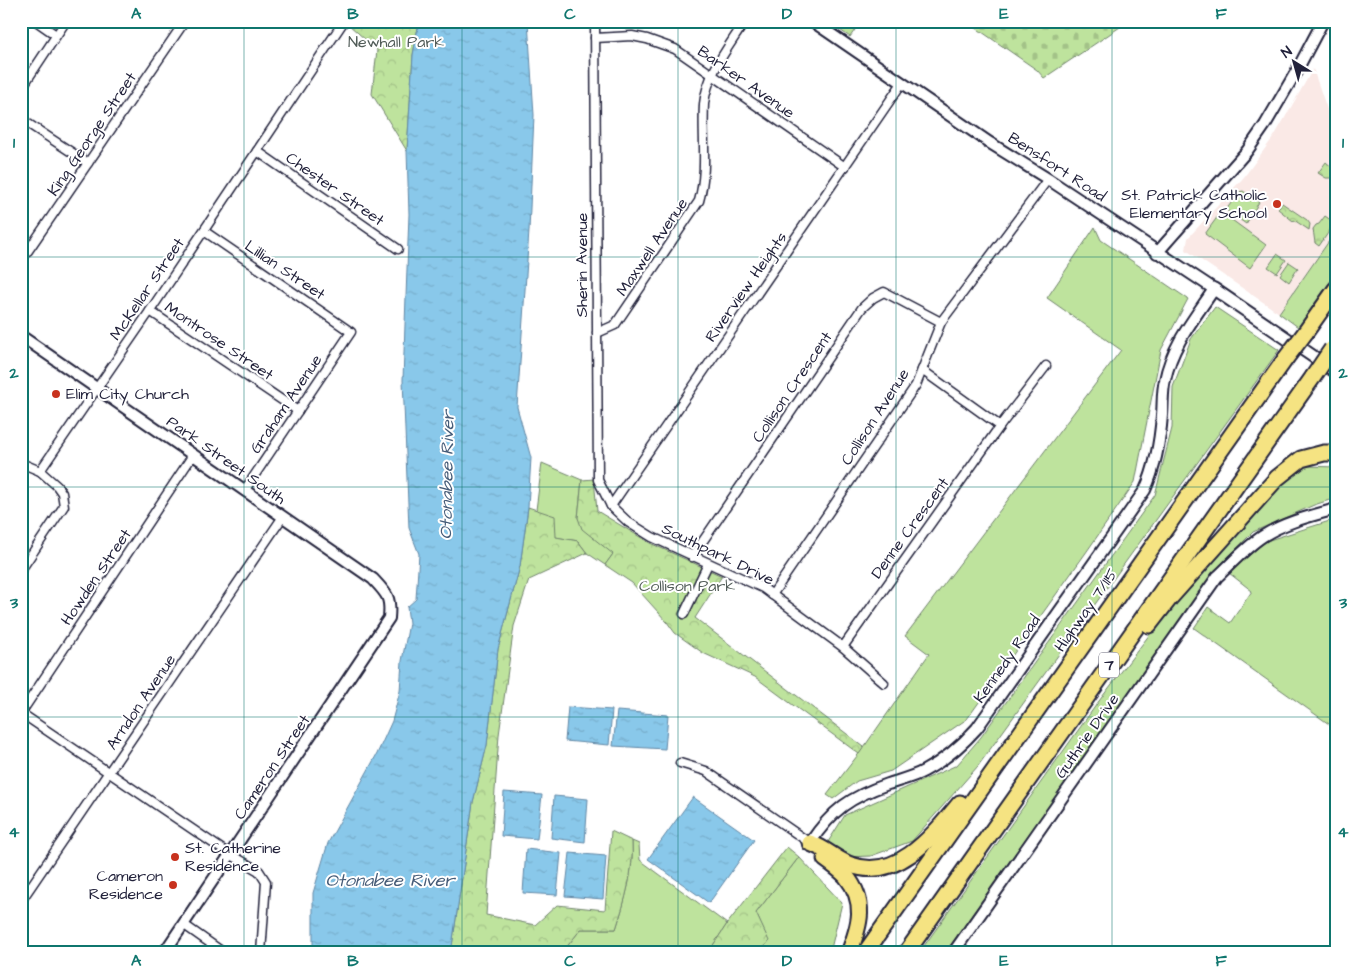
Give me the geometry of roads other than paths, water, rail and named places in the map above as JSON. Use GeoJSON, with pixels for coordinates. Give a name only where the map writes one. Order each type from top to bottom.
{"type":"FeatureCollection","features":[{"type":"Feature","properties":{"kind":"highway","name":"Highway 7/115"},"geometry":{"type":"LineString","coordinates":[[865,953],[1336,289]]}},
{"type":"Feature","properties":{"kind":"highway","name":"7"},"geometry":{"type":"LineString","coordinates":[[906,953],[1334,346]]}},
{"type":"Feature","properties":{"kind":"highway"},"geometry":{"type":"LineString","coordinates":[[1094,687],[1119,664],[1170,598],[1277,478],[1302,459],[1324,452],[1336,453]]}},
{"type":"Feature","properties":{"kind":"highway"},"geometry":{"type":"LineString","coordinates":[[810,843],[821,847],[851,865],[861,868],[889,865],[913,853],[935,834],[1050,691]]}},
{"type":"Feature","properties":{"kind":"highway"},"geometry":{"type":"LineString","coordinates":[[810,843],[846,876],[857,895],[860,915],[858,928],[849,953]]}},
{"type":"Feature","properties":{"kind":"main road","name":"Bensfort Road"},"geometry":{"type":"LineString","coordinates":[[1214,289],[1336,372]]}},
{"type":"Feature","properties":{"kind":"street"},"geometry":{"type":"LineString","coordinates":[[36,21],[56,35]]}},
{"type":"Feature","properties":{"kind":"street"},"geometry":{"type":"LineString","coordinates":[[21,89],[66,21]]}},
{"type":"Feature","properties":{"kind":"street","name":"King George Street"},"geometry":{"type":"LineString","coordinates":[[21,261],[184,21]]}},
{"type":"Feature","properties":{"kind":"street","name":"McKellar Street"},"geometry":{"type":"LineString","coordinates":[[40,471],[150,311],[344,21]]}},
{"type":"Feature","properties":{"kind":"street","name":"Sherin Avenue"},"geometry":{"type":"LineString","coordinates":[[595,21],[598,480],[611,506]]}},
{"type":"Feature","properties":{"kind":"street","name":"Maxwell Avenue"},"geometry":{"type":"LineString","coordinates":[[597,333],[615,325],[700,201],[704,183],[704,102],[711,76],[745,21]]}},
{"type":"Feature","properties":{"kind":"street","name":"Bensfort Road"},"geometry":{"type":"LineString","coordinates":[[812,21],[990,143],[1048,179],[1214,289]]}},
{"type":"Feature","properties":{"kind":"street"},"geometry":{"type":"LineString","coordinates":[[1157,252],[1247,151],[1265,125],[1296,72],[1323,21]]}},
{"type":"Feature","properties":{"kind":"street","name":"Barker Avenue"},"geometry":{"type":"LineString","coordinates":[[595,38],[632,36],[647,38],[675,49],[711,76],[846,167]]}},
{"type":"Feature","properties":{"kind":"street","name":"Riverview Heights"},"geometry":{"type":"LineString","coordinates":[[611,506],[902,84]]}},
{"type":"Feature","properties":{"kind":"street"},"geometry":{"type":"LineString","coordinates":[[21,119],[88,163]]}},
{"type":"Feature","properties":{"kind":"street","name":"Chester Street"},"geometry":{"type":"LineString","coordinates":[[257,151],[398,249]]}},
{"type":"Feature","properties":{"kind":"street","name":"Collison Avenue"},"geometry":{"type":"LineString","coordinates":[[772,595],[916,384],[941,322],[1048,179]]}},
{"type":"Feature","properties":{"kind":"street","name":"Lillian Street"},"geometry":{"type":"LineString","coordinates":[[204,231],[351,332]]}},
{"type":"Feature","properties":{"kind":"street","name":"Kennedy Road"},"geometry":{"type":"LineString","coordinates":[[810,843],[823,824],[840,807],[863,794],[922,773],[938,764],[962,745],[977,728],[1145,490],[1155,466],[1159,446],[1164,382],[1168,366],[1180,338],[1214,289]]}},
{"type":"Feature","properties":{"kind":"street","name":"Collison Crescent"},"geometry":{"type":"LineString","coordinates":[[692,557],[862,308],[873,298],[884,292],[941,322]]}},
{"type":"Feature","properties":{"kind":"street","name":"Montrose Street"},"geometry":{"type":"LineString","coordinates":[[150,311],[298,411]]}},
{"type":"Feature","properties":{"kind":"street","name":"Graham Avenue"},"geometry":{"type":"LineString","coordinates":[[244,491],[351,332]]}},
{"type":"Feature","properties":{"kind":"street","name":"Park Street South"},"geometry":{"type":"LineString","coordinates":[[21,336],[373,580],[387,593]]}},
{"type":"Feature","properties":{"kind":"street","name":"Denne Crescent"},"geometry":{"type":"LineString","coordinates":[[843,647],[1000,426],[1046,366]]}},
{"type":"Feature","properties":{"kind":"street"},"geometry":{"type":"LineString","coordinates":[[922,370],[1000,426]]}},
{"type":"Feature","properties":{"kind":"street","name":"Howden Street"},"geometry":{"type":"LineString","coordinates":[[21,713],[193,455]]}},
{"type":"Feature","properties":{"kind":"street"},"geometry":{"type":"LineString","coordinates":[[21,464],[40,471],[62,493],[64,506],[21,570]]}},
{"type":"Feature","properties":{"kind":"street","name":"Southpark Drive"},"geometry":{"type":"LineString","coordinates":[[611,506],[628,522],[652,537],[763,588],[843,647],[884,683]]}},
{"type":"Feature","properties":{"kind":"street","name":"Guthrie Drive"},"geometry":{"type":"LineString","coordinates":[[953,953],[1217,577],[1245,550],[1263,536],[1296,521],[1336,509]]}},
{"type":"Feature","properties":{"kind":"street","name":"Arndon Avenue"},"geometry":{"type":"LineString","coordinates":[[21,901],[282,518]]}},
{"type":"Feature","properties":{"kind":"street"},"geometry":{"type":"LineString","coordinates":[[684,614],[708,564]]}},
{"type":"Feature","properties":{"kind":"street","name":"Cameron Street"},"geometry":{"type":"LineString","coordinates":[[164,953],[390,618],[390,604],[387,593]]}},
{"type":"Feature","properties":{"kind":"street"},"geometry":{"type":"LineString","coordinates":[[21,713],[231,855],[258,871],[266,882],[261,953]]}},
{"type":"Feature","properties":{"kind":"street"},"geometry":{"type":"LineString","coordinates":[[680,763],[706,771],[810,843]]}},
{"type":"Feature","properties":{"kind":"street"},"geometry":{"type":"LineString","coordinates":[[183,924],[224,953]]}},
{"type":"Feature","properties":{"kind":"water","name":"Otonabee River"},"geometry":{"type":"Polygon","coordinates":[[[419,21],[528,21],[534,115],[529,231],[517,407],[531,458],[528,507],[520,566],[498,649],[487,745],[473,802],[451,953],[313,953],[313,893],[328,843],[377,754],[392,721],[400,691],[402,661],[409,623],[407,607],[416,599],[419,554],[409,528],[403,380],[409,214],[407,151],[413,55],[419,21]]]}},
{"type":"Feature","properties":{"kind":"water"},"geometry":{"type":"Polygon","coordinates":[[[568,707],[612,710],[609,745],[565,741],[568,707]]]}},
{"type":"Feature","properties":{"kind":"water"},"geometry":{"type":"Polygon","coordinates":[[[617,711],[668,715],[665,749],[613,746],[617,711]]]}},
{"type":"Feature","properties":{"kind":"water"},"geometry":{"type":"Polygon","coordinates":[[[504,792],[542,795],[537,839],[501,836],[504,792]]]}},
{"type":"Feature","properties":{"kind":"water"},"geometry":{"type":"Polygon","coordinates":[[[554,796],[588,799],[585,842],[551,838],[554,796]]]}},
{"type":"Feature","properties":{"kind":"water"},"geometry":{"type":"Polygon","coordinates":[[[693,797],[754,840],[709,903],[648,859],[693,797]]]}},
{"type":"Feature","properties":{"kind":"water"},"geometry":{"type":"Polygon","coordinates":[[[526,849],[561,853],[557,895],[523,893],[526,849]]]}},
{"type":"Feature","properties":{"kind":"water"},"geometry":{"type":"Polygon","coordinates":[[[570,853],[606,856],[603,899],[565,896],[570,853]]]}},
{"type":"Feature","properties":{"kind":"place","name":"St. Patrick Catholic Elementary School"},"geometry":{"type":"Point","coordinates":[1277,204]}},
{"type":"Feature","properties":{"kind":"place","name":"Elim City Church"},"geometry":{"type":"Point","coordinates":[56,394]}},
{"type":"Feature","properties":{"kind":"place","name":"St. Catherine Residence"},"geometry":{"type":"Point","coordinates":[175,857]}},
{"type":"Feature","properties":{"kind":"place","name":"Cameron Residence"},"geometry":{"type":"Point","coordinates":[173,885]}},
{"type":"Feature","properties":{"kind":"park label","name":"Newhall Park"},"geometry":{"type":"Point","coordinates":[396,42]}},
{"type":"Feature","properties":{"kind":"park label","name":"Collison Park"},"geometry":{"type":"Point","coordinates":[687,586]}}]}
